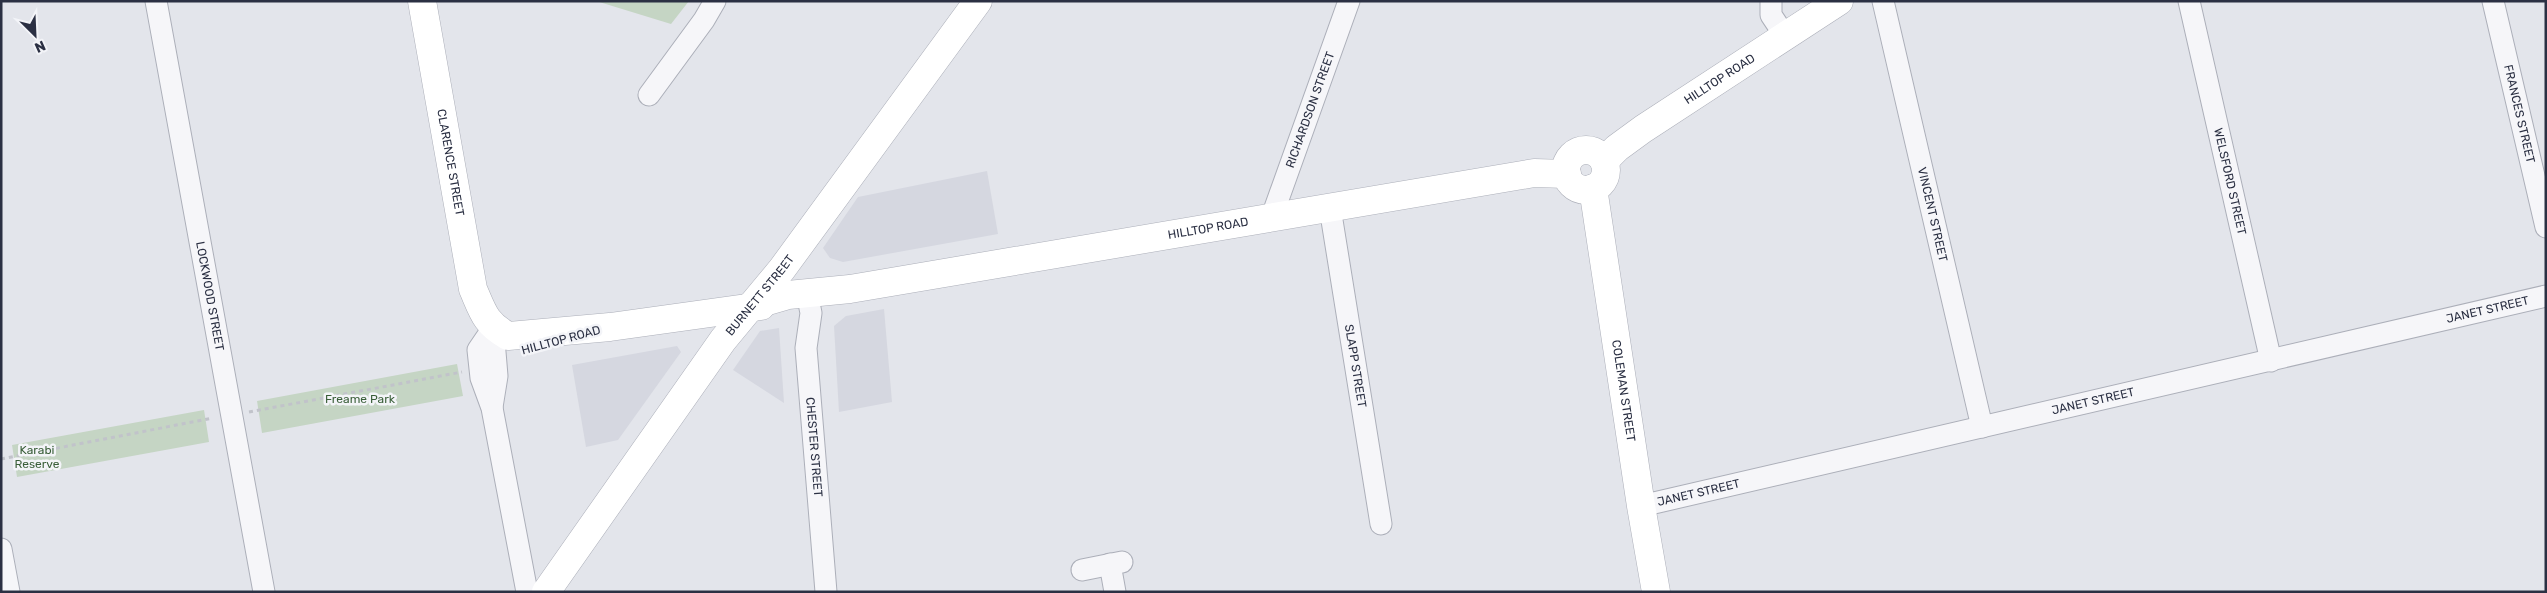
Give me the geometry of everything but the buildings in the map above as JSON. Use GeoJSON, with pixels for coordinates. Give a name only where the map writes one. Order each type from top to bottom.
{"type":"FeatureCollection","features":[{"type":"Feature","properties":{"kind":"street","name":"LOCKWOOD STREET"},"geometry":{"type":"LineString","coordinates":[[156,1],[264,592]]}},
{"type":"Feature","properties":{"kind":"street","name":"CLARENCE STREET"},"geometry":{"type":"LineString","coordinates":[[422,1],[473,290],[490,335],[498,376],[492,408],[527,592]]}},
{"type":"Feature","properties":{"kind":"street"},"geometry":{"type":"LineString","coordinates":[[649,95],[704,20],[715,1]]}},
{"type":"Feature","properties":{"kind":"street","name":"BURNETT STREET"},"geometry":{"type":"LineString","coordinates":[[546,592],[723,340],[804,239],[978,1]]}},
{"type":"Feature","properties":{"kind":"street","name":"RICHARDSON STREET"},"geometry":{"type":"LineString","coordinates":[[1271,219],[1349,1]]}},
{"type":"Feature","properties":{"kind":"street"},"geometry":{"type":"LineString","coordinates":[[1770,1],[1771,15],[1785,36]]}},
{"type":"Feature","properties":{"kind":"street","name":"HILLTOP ROAD"},"geometry":{"type":"LineString","coordinates":[[1604,161],[1617,148],[1643,129],[1839,1]]}},
{"type":"Feature","properties":{"kind":"street","name":"VINCENT STREET"},"geometry":{"type":"LineString","coordinates":[[1883,1],[1982,427]]}},
{"type":"Feature","properties":{"kind":"street","name":"WELSFORD STREET"},"geometry":{"type":"LineString","coordinates":[[2189,1],[2271,361]]}},
{"type":"Feature","properties":{"kind":"street","name":"FRANCES STREET"},"geometry":{"type":"LineString","coordinates":[[2494,1],[2538,158],[2546,227]]}},
{"type":"Feature","properties":{"kind":"street"},"geometry":{"type":"LineString","coordinates":[[1588,150],[1597,154],[1604,161],[1606,175],[1599,185],[1593,188],[1586,190],[1574,186],[1566,174],[1568,161],[1578,152],[1588,150]]}},
{"type":"Feature","properties":{"kind":"street","name":"HILLTOP ROAD"},"geometry":{"type":"LineString","coordinates":[[751,306],[788,295],[850,289],[1534,173],[1566,174]]}},
{"type":"Feature","properties":{"kind":"street","name":"COLEMAN STREET"},"geometry":{"type":"LineString","coordinates":[[1593,188],[1641,506],[1656,592]]}},
{"type":"Feature","properties":{"kind":"street","name":"SLAPP STREET"},"geometry":{"type":"LineString","coordinates":[[1330,208],[1381,524]]}},
{"type":"Feature","properties":{"kind":"street"},"geometry":{"type":"LineString","coordinates":[[804,239],[804,259],[810,274],[817,280],[850,289]]}},
{"type":"Feature","properties":{"kind":"street","name":"HILLTOP ROAD"},"geometry":{"type":"LineString","coordinates":[[490,335],[508,336],[610,327],[751,306],[809,303],[830,300],[850,289]]}},
{"type":"Feature","properties":{"kind":"street","name":"JANET STREET"},"geometry":{"type":"LineString","coordinates":[[1641,506],[2546,296]]}},
{"type":"Feature","properties":{"kind":"street","name":"CHESTER STREET"},"geometry":{"type":"LineString","coordinates":[[809,303],[811,314],[806,348],[826,592]]}},
{"type":"Feature","properties":{"kind":"street"},"geometry":{"type":"LineString","coordinates":[[1,549],[9,592]]}},
{"type":"Feature","properties":{"kind":"street"},"geometry":{"type":"LineString","coordinates":[[1082,570],[1116,563],[1115,592]]}},
{"type":"Feature","properties":{"kind":"shaded area"},"geometry":{"type":"Polygon","coordinates":[[[987,171],[998,234],[843,262],[830,258],[823,248],[858,197],[987,171]]]}},
{"type":"Feature","properties":{"kind":"shaded area"},"geometry":{"type":"Polygon","coordinates":[[[884,309],[892,402],[839,412],[834,326],[846,316],[884,309]]]}},
{"type":"Feature","properties":{"kind":"shaded area"},"geometry":{"type":"Polygon","coordinates":[[[779,328],[784,403],[733,370],[760,331],[779,328]]]}},
{"type":"Feature","properties":{"kind":"shaded area"},"geometry":{"type":"Polygon","coordinates":[[[677,346],[681,352],[618,440],[586,447],[572,365],[677,346]]]}},
{"type":"Feature","properties":{"kind":"green space"},"geometry":{"type":"Polygon","coordinates":[[[596,1],[689,1],[671,24],[596,1]]]}},
{"type":"Feature","properties":{"kind":"green space","name":"Freame Park"},"geometry":{"type":"Polygon","coordinates":[[[457,364],[463,396],[262,433],[257,401],[457,364]]]}},
{"type":"Feature","properties":{"kind":"green space","name":"Karabi Reserve"},"geometry":{"type":"Polygon","coordinates":[[[204,410],[209,442],[17,477],[12,445],[204,410]]]}}]}
